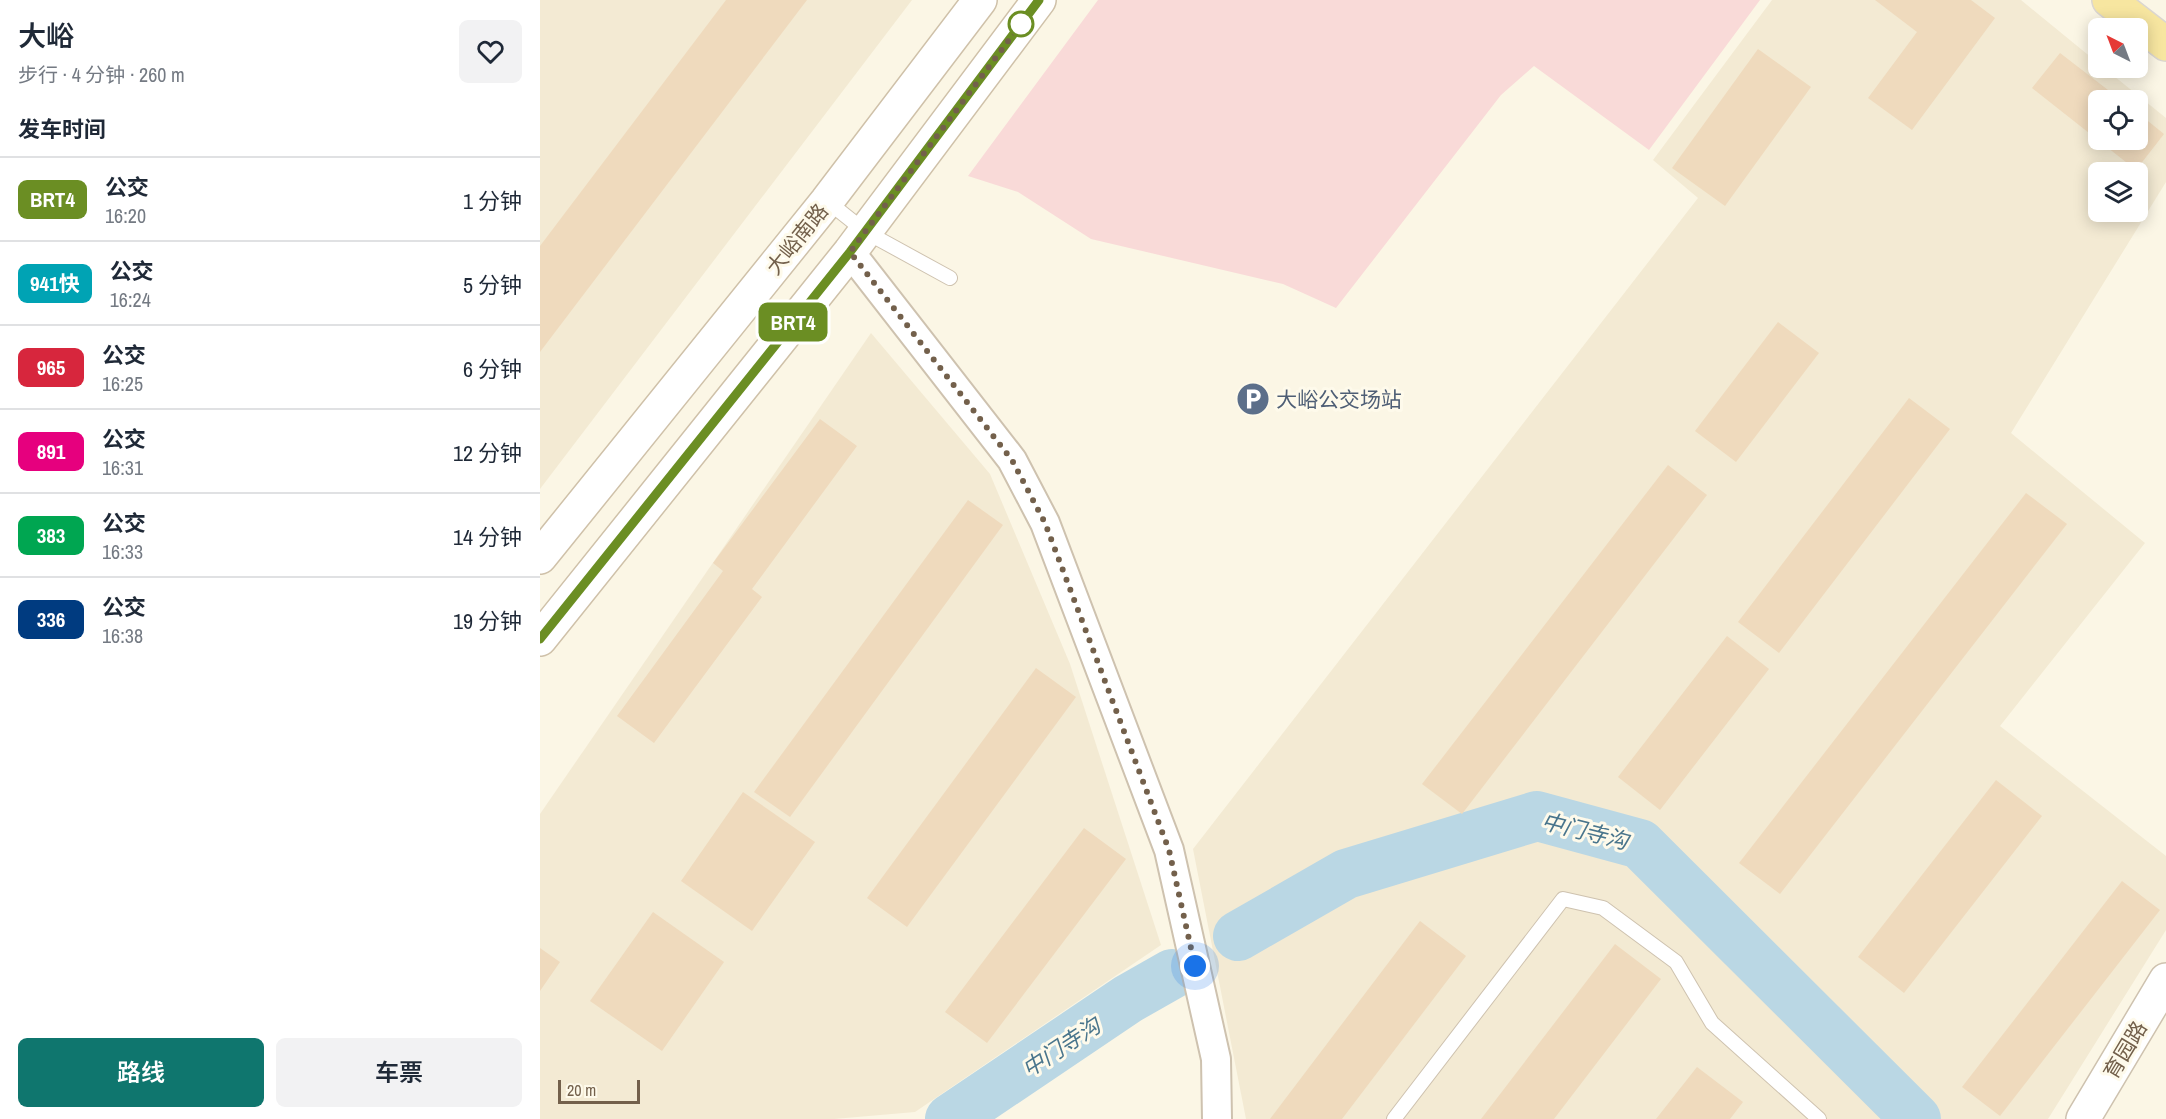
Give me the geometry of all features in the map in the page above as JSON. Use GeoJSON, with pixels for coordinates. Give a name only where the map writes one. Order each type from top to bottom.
{"type":"FeatureCollection","features":[{"type":"Feature","properties":{"kind":"main road","name":"大峪南路"},"geometry":{"type":"LineString","coordinates":[[540,557],[827,201],[980,0]]}},
{"type":"Feature","properties":{"kind":"main road"},"geometry":{"type":"LineString","coordinates":[[540,639],[858,242],[1039,0]]}},
{"type":"Feature","properties":{"kind":"main road"},"geometry":{"type":"LineString","coordinates":[[2109,0],[2166,44]]}},
{"type":"Feature","properties":{"kind":"main road","name":"育园路"},"geometry":{"type":"LineString","coordinates":[[2083,1119],[2166,980]]}},
{"type":"Feature","properties":{"kind":"street"},"geometry":{"type":"LineString","coordinates":[[858,242],[1012,460],[1045,523],[1169,850],[1216,1059],[1217,1119]]}},
{"type":"Feature","properties":{"kind":"lane"},"geometry":{"type":"LineString","coordinates":[[827,201],[858,242],[950,278]]}},
{"type":"Feature","properties":{"kind":"lane"},"geometry":{"type":"LineString","coordinates":[[1394,1119],[1563,899],[1603,908],[1676,962],[1712,1023],[1819,1119]]}},
{"type":"Feature","properties":{"kind":"shaded area"},"geometry":{"type":"Polygon","coordinates":[[[540,0],[912,0],[540,489],[540,0]]]}},
{"type":"Feature","properties":{"kind":"shaded area"},"geometry":{"type":"Polygon","coordinates":[[[1098,0],[1760,0],[1649,150],[1534,66],[1501,95],[1336,308],[1283,284],[1091,239],[1018,192],[968,176],[1098,0]]]}},
{"type":"Feature","properties":{"kind":"shaded area"},"geometry":{"type":"Polygon","coordinates":[[[1772,0],[2021,0],[2088,55],[2088,78],[2116,78],[2131,90],[2088,90],[2088,150],[2148,150],[2148,103],[2166,118],[2166,182],[2148,211],[2148,162],[2088,162],[2088,222],[2141,222],[2011,433],[2145,543],[2000,726],[2166,856],[2166,930],[2048,1119],[1246,1119],[1193,849],[1698,198],[1653,160],[1772,0]]]}},
{"type":"Feature","properties":{"kind":"shaded area"},"geometry":{"type":"Polygon","coordinates":[[[871,333],[990,474],[1070,664],[1161,945],[915,1112],[834,1119],[540,1119],[540,814],[871,333]]]}},
{"type":"Feature","properties":{"kind":"building"},"geometry":{"type":"Polygon","coordinates":[[[726,0],[807,0],[540,352],[540,246],[726,0]]]}},
{"type":"Feature","properties":{"kind":"building"},"geometry":{"type":"Polygon","coordinates":[[[1875,0],[1971,0],[1995,18],[1912,130],[1868,98],[1917,32],[1875,0]]]}},
{"type":"Feature","properties":{"kind":"building"},"geometry":{"type":"Polygon","coordinates":[[[1758,49],[1811,87],[1725,206],[1672,168],[1758,49]]]}},
{"type":"Feature","properties":{"kind":"building"},"geometry":{"type":"Polygon","coordinates":[[[2060,53],[2088,75],[2088,78],[2092,78],[2108,90],[2088,90],[2088,132],[2032,88],[2060,53]]]}},
{"type":"Feature","properties":{"kind":"building"},"geometry":{"type":"Polygon","coordinates":[[[2148,121],[2164,134],[2142,162],[2126,162],[2111,150],[2148,150],[2148,121]]]}},
{"type":"Feature","properties":{"kind":"building"},"geometry":{"type":"Polygon","coordinates":[[[1778,322],[1819,353],[1736,462],[1695,431],[1778,322]]]}},
{"type":"Feature","properties":{"kind":"building"},"geometry":{"type":"Polygon","coordinates":[[[1909,398],[1950,429],[1779,653],[1738,622],[1909,398]]]}},
{"type":"Feature","properties":{"kind":"building"},"geometry":{"type":"Polygon","coordinates":[[[820,419],[857,446],[752,589],[762,597],[654,743],[617,716],[723,571],[713,563],[820,419]]]}},
{"type":"Feature","properties":{"kind":"building"},"geometry":{"type":"Polygon","coordinates":[[[1668,465],[1707,495],[1462,814],[1422,784],[1668,465]]]}},
{"type":"Feature","properties":{"kind":"building"},"geometry":{"type":"Polygon","coordinates":[[[2026,493],[2067,524],[1780,894],[1739,863],[2026,493]]]}},
{"type":"Feature","properties":{"kind":"building"},"geometry":{"type":"Polygon","coordinates":[[[968,500],[1003,525],[790,817],[754,792],[968,500]]]}},
{"type":"Feature","properties":{"kind":"building"},"geometry":{"type":"Polygon","coordinates":[[[1727,636],[1769,669],[1660,810],[1618,777],[1727,636]]]}},
{"type":"Feature","properties":{"kind":"building"},"geometry":{"type":"Polygon","coordinates":[[[1036,668],[1076,697],[907,927],[867,898],[1036,668]]]}},
{"type":"Feature","properties":{"kind":"building"},"geometry":{"type":"Polygon","coordinates":[[[1996,780],[2042,816],[1904,993],[1858,957],[1996,780]]]}},
{"type":"Feature","properties":{"kind":"building"},"geometry":{"type":"Polygon","coordinates":[[[743,792],[815,842],[752,931],[681,881],[743,792]]]}},
{"type":"Feature","properties":{"kind":"building"},"geometry":{"type":"Polygon","coordinates":[[[1084,828],[1126,859],[987,1043],[945,1012],[1084,828]]]}},
{"type":"Feature","properties":{"kind":"building"},"geometry":{"type":"Polygon","coordinates":[[[2122,881],[2160,910],[2000,1116],[1962,1087],[2122,881]]]}},
{"type":"Feature","properties":{"kind":"building"},"geometry":{"type":"Polygon","coordinates":[[[653,912],[724,962],[662,1051],[590,1001],[653,912]]]}},
{"type":"Feature","properties":{"kind":"building"},"geometry":{"type":"Polygon","coordinates":[[[1420,921],[1466,956],[1342,1119],[1270,1119],[1420,921]]]}},
{"type":"Feature","properties":{"kind":"building"},"geometry":{"type":"Polygon","coordinates":[[[1615,944],[1661,979],[1554,1119],[1481,1119],[1615,944]]]}},
{"type":"Feature","properties":{"kind":"building"},"geometry":{"type":"Polygon","coordinates":[[[540,948],[560,962],[540,991],[540,948]]]}},
{"type":"Feature","properties":{"kind":"building"},"geometry":{"type":"Polygon","coordinates":[[[1697,1067],[1743,1102],[1730,1119],[1656,1119],[1697,1067]]]}},
{"type":"Feature","properties":{"kind":"waterway","name":"中门寺沟"},"geometry":{"type":"LineString","coordinates":[[1238,936],[1346,874],[1537,816],[1640,844],[1916,1119]]}},
{"type":"Feature","properties":{"kind":"waterway","name":"中门寺沟"},"geometry":{"type":"LineString","coordinates":[[950,1119],[1128,999],[1172,974]]}},
{"type":"Feature","properties":{"kind":"bus line","name":"BRT4"},"geometry":{"type":"LineString","coordinates":[[540,639],[850,252],[1039,0]]}},
{"type":"Feature","properties":{"kind":"place","name":"大峪公交场站"},"geometry":{"type":"Point","coordinates":[1253,399]}},
{"type":"Feature","properties":{"kind":"route"},"geometry":{"type":"LineString","coordinates":[[1021,24],[850,252],[1012,460],[1045,523],[1169,850],[1195,966]]}}]}
